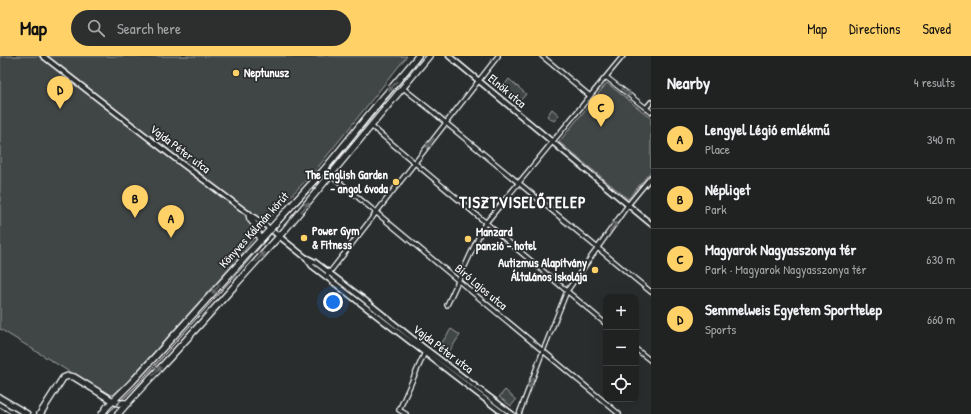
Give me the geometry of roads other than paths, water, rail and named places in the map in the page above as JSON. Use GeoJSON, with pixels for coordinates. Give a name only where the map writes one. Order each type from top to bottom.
{"type":"FeatureCollection","features":[{"type":"Feature","properties":{"kind":"main road","name":"Könyves Kálmán körút"},"geometry":{"type":"LineString","coordinates":[[102,414],[336,156],[418,56]]}},
{"type":"Feature","properties":{"kind":"main road","name":"Könyves Kálmán körút"},"geometry":{"type":"LineString","coordinates":[[118,414],[279,237],[429,56]]}},
{"type":"Feature","properties":{"kind":"main road"},"geometry":{"type":"LineString","coordinates":[[249,214],[250,219],[255,225],[260,240]]}},
{"type":"Feature","properties":{"kind":"main road"},"geometry":{"type":"LineString","coordinates":[[40,414],[60,382],[66,376],[74,377],[113,401],[128,403]]}},
{"type":"Feature","properties":{"kind":"main road"},"geometry":{"type":"LineString","coordinates":[[0,398],[27,414]]}},
{"type":"Feature","properties":{"kind":"street","name":"Vajda Péter utca"},"geometry":{"type":"LineString","coordinates":[[43,56],[270,229],[305,257],[312,266],[327,275],[426,351],[512,414]]}},
{"type":"Feature","properties":{"kind":"street","name":"Elnök utca"},"geometry":{"type":"LineString","coordinates":[[448,56],[628,205]]}},
{"type":"Feature","properties":{"kind":"street"},"geometry":{"type":"LineString","coordinates":[[327,275],[498,56]]}},
{"type":"Feature","properties":{"kind":"street"},"geometry":{"type":"LineString","coordinates":[[542,56],[590,96]]}},
{"type":"Feature","properties":{"kind":"street"},"geometry":{"type":"LineString","coordinates":[[448,305],[484,225],[623,56]]}},
{"type":"Feature","properties":{"kind":"street"},"geometry":{"type":"LineString","coordinates":[[606,77],[651,112]]}},
{"type":"Feature","properties":{"kind":"street"},"geometry":{"type":"LineString","coordinates":[[403,88],[651,292]]}},
{"type":"Feature","properties":{"kind":"street"},"geometry":{"type":"LineString","coordinates":[[646,108],[651,102]]}},
{"type":"Feature","properties":{"kind":"street"},"geometry":{"type":"LineString","coordinates":[[371,126],[603,321]]}},
{"type":"Feature","properties":{"kind":"street","name":"Bíró Lajos utca"},"geometry":{"type":"LineString","coordinates":[[331,175],[619,414]]}},
{"type":"Feature","properties":{"kind":"street"},"geometry":{"type":"LineString","coordinates":[[519,414],[567,291],[628,205],[651,177]]}},
{"type":"Feature","properties":{"kind":"street"},"geometry":{"type":"LineString","coordinates":[[628,205],[651,224]]}},
{"type":"Feature","properties":{"kind":"street","name":"Vajda Péter utca"},"geometry":{"type":"LineString","coordinates":[[426,351],[504,414]]}},
{"type":"Feature","properties":{"kind":"street"},"geometry":{"type":"LineString","coordinates":[[406,414],[400,410],[426,351]]}},
{"type":"Feature","properties":{"kind":"street"},"geometry":{"type":"LineString","coordinates":[[639,351],[651,361]]}},
{"type":"Feature","properties":{"kind":"tram line"},"geometry":{"type":"LineString","coordinates":[[107,414],[138,384],[329,170],[422,56]]}},
{"type":"Feature","properties":{"kind":"tram line"},"geometry":{"type":"LineString","coordinates":[[0,407],[11,414]]}},
{"type":"Feature","properties":{"kind":"place","name":"Neptunusz"},"geometry":{"type":"Point","coordinates":[236,73]}},
{"type":"Feature","properties":{"kind":"place","name":"Semmelweis Egyetem Sporttelep"},"geometry":{"type":"Point","coordinates":[60,109]}},
{"type":"Feature","properties":{"kind":"place","name":"Magyarok Nagyasszonya tér"},"geometry":{"type":"Point","coordinates":[601,127]}},
{"type":"Feature","properties":{"kind":"place","name":"The English Garden - angol óvoda"},"geometry":{"type":"Point","coordinates":[396,182]}},
{"type":"Feature","properties":{"kind":"place","name":"Népliget"},"geometry":{"type":"Point","coordinates":[135,218]}},
{"type":"Feature","properties":{"kind":"place","name":"Lengyel Légió emlékmű"},"geometry":{"type":"Point","coordinates":[171,238]}},
{"type":"Feature","properties":{"kind":"place","name":"Power Gym & Fitness"},"geometry":{"type":"Point","coordinates":[304,238]}},
{"type":"Feature","properties":{"kind":"place","name":"Manzard panzió - hotel"},"geometry":{"type":"Point","coordinates":[468,239]}},
{"type":"Feature","properties":{"kind":"place","name":"Autizmus Alapítvány Általános Iskolája"},"geometry":{"type":"Point","coordinates":[595,270]}},
{"type":"Feature","properties":{"kind":"district","name":"TISZTVISELŐTELEP"},"geometry":{"type":"Point","coordinates":[523,202]}}]}
